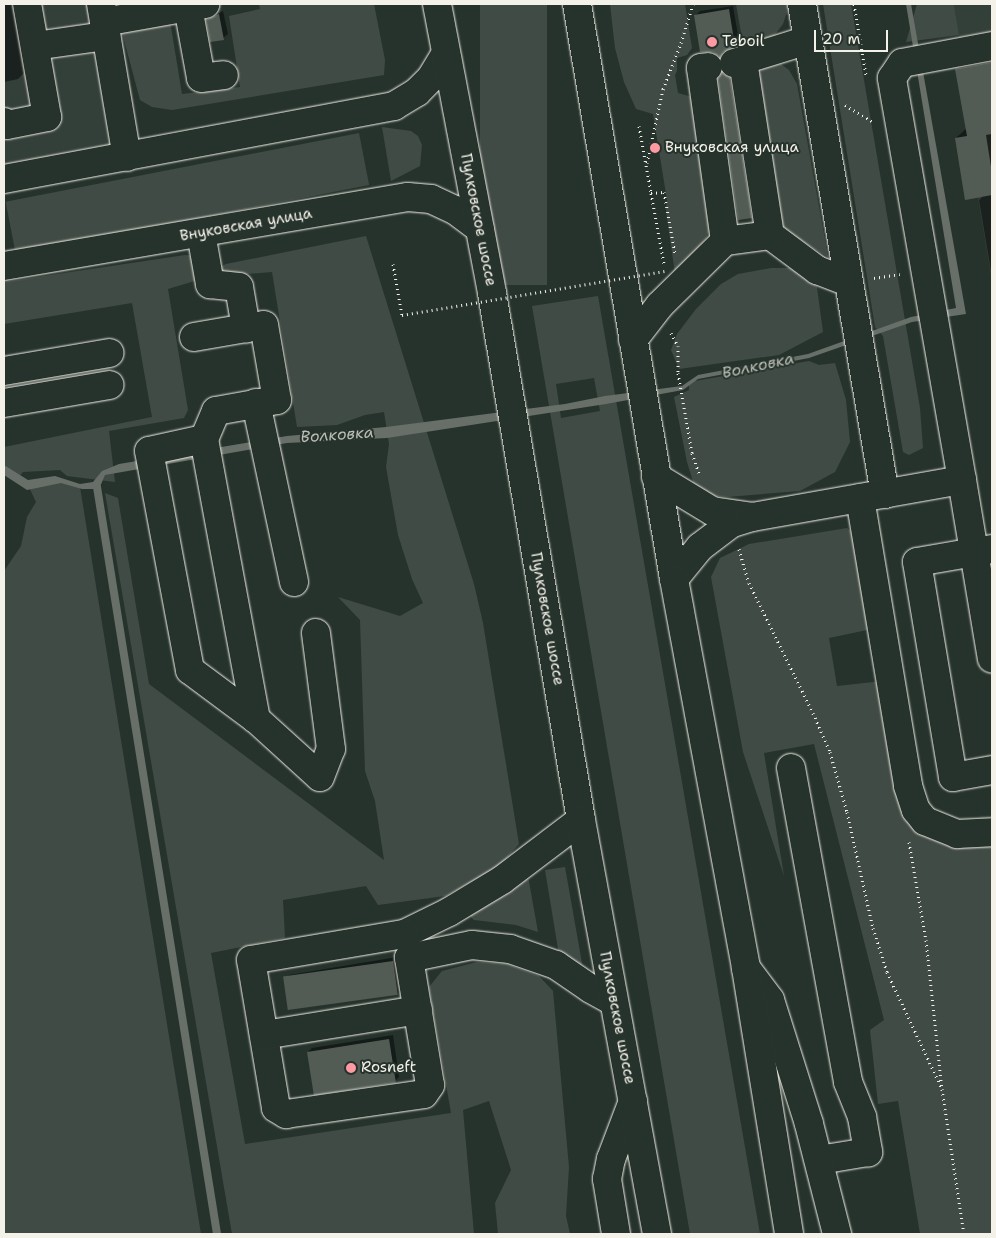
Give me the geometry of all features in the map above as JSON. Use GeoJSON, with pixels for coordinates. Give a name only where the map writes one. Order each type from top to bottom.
{"type":"FeatureCollection","features":[{"type":"Feature","properties":{"kind":"main road"},"geometry":{"type":"LineString","coordinates":[[4,122],[6,125],[47,117],[27,4]]}},
{"type":"Feature","properties":{"kind":"main road","name":"Пулковское шоссе"},"geometry":{"type":"LineString","coordinates":[[438,4],[480,229],[613,1001],[657,1234]]}},
{"type":"Feature","properties":{"kind":"main road"},"geometry":{"type":"LineString","coordinates":[[577,4],[656,477],[746,968],[789,1234]]}},
{"type":"Feature","properties":{"kind":"main road"},"geometry":{"type":"LineString","coordinates":[[802,4],[849,282],[872,496],[908,786],[916,810],[925,821],[957,834],[992,832]]}},
{"type":"Feature","properties":{"kind":"main road"},"geometry":{"type":"LineString","coordinates":[[35,46],[104,20],[183,6],[201,78],[224,75]]}},
{"type":"Feature","properties":{"kind":"main road"},"geometry":{"type":"LineString","coordinates":[[104,20],[127,157]]}},
{"type":"Feature","properties":{"kind":"main road"},"geometry":{"type":"LineString","coordinates":[[808,40],[739,62],[770,234],[817,270],[849,282]]}},
{"type":"Feature","properties":{"kind":"main road"},"geometry":{"type":"LineString","coordinates":[[992,46],[902,63],[892,78],[962,480],[983,550],[992,659]]}},
{"type":"Feature","properties":{"kind":"main road"},"geometry":{"type":"LineString","coordinates":[[4,179],[394,106],[417,92],[431,78],[446,53]]}},
{"type":"Feature","properties":{"kind":"main road"},"geometry":{"type":"LineString","coordinates":[[708,67],[701,68],[716,250]]}},
{"type":"Feature","properties":{"kind":"main road","name":"Внуковская улица"},"geometry":{"type":"LineString","coordinates":[[4,266],[408,197],[431,199],[447,206],[480,229]]}},
{"type":"Feature","properties":{"kind":"main road"},"geometry":{"type":"LineString","coordinates":[[201,233],[210,284],[239,287],[246,328]]}},
{"type":"Feature","properties":{"kind":"main road"},"geometry":{"type":"LineString","coordinates":[[633,340],[660,305],[716,250],[770,234]]}},
{"type":"Feature","properties":{"kind":"main road"},"geometry":{"type":"LineString","coordinates":[[194,336],[264,325],[277,400],[216,411],[204,439],[256,719]]}},
{"type":"Feature","properties":{"kind":"main road"},"geometry":{"type":"LineString","coordinates":[[4,371],[109,353]]}},
{"type":"Feature","properties":{"kind":"main road"},"geometry":{"type":"LineString","coordinates":[[4,403],[109,385]]}},
{"type":"Feature","properties":{"kind":"main road"},"geometry":{"type":"LineString","coordinates":[[256,403],[294,582]]}},
{"type":"Feature","properties":{"kind":"main road"},"geometry":{"type":"LineString","coordinates":[[204,439],[149,451],[190,670],[256,719],[320,777],[331,749],[316,633]]}},
{"type":"Feature","properties":{"kind":"main road"},"geometry":{"type":"LineString","coordinates":[[656,477],[712,511],[742,520]]}},
{"type":"Feature","properties":{"kind":"main road"},"geometry":{"type":"LineString","coordinates":[[674,579],[700,547],[742,520],[962,480]]}},
{"type":"Feature","properties":{"kind":"main road"},"geometry":{"type":"LineString","coordinates":[[983,550],[917,562],[953,777],[992,770]]}},
{"type":"Feature","properties":{"kind":"main road"},"geometry":{"type":"LineString","coordinates":[[791,768],[848,1082],[862,1117],[868,1152],[819,1160]]}},
{"type":"Feature","properties":{"kind":"main road"},"geometry":{"type":"LineString","coordinates":[[407,946],[449,912],[502,880],[582,820]]}},
{"type":"Feature","properties":{"kind":"main road"},"geometry":{"type":"LineString","coordinates":[[407,946],[430,1086],[424,1094],[286,1114],[276,1108],[251,960],[407,946],[472,945],[510,949],[556,965],[591,989],[613,1001]]}},
{"type":"Feature","properties":{"kind":"main road"},"geometry":{"type":"LineString","coordinates":[[746,968],[770,1000],[819,1160],[836,1234]]}},
{"type":"Feature","properties":{"kind":"main road"},"geometry":{"type":"LineString","coordinates":[[264,1035],[418,1010]]}},
{"type":"Feature","properties":{"kind":"main road"},"geometry":{"type":"LineString","coordinates":[[616,1234],[607,1179],[611,1159],[633,1102]]}},
{"type":"Feature","properties":{"kind":"path"},"geometry":{"type":"LineString","coordinates":[[646,166],[663,89],[681,43],[693,4]]}},
{"type":"Feature","properties":{"kind":"path"},"geometry":{"type":"LineString","coordinates":[[816,88],[902,138]]}},
{"type":"Feature","properties":{"kind":"path"},"geometry":{"type":"LineString","coordinates":[[393,264],[402,315],[666,271],[639,126]]}},
{"type":"Feature","properties":{"kind":"path"},"geometry":{"type":"LineString","coordinates":[[651,193],[664,192],[676,263],[716,250]]}},
{"type":"Feature","properties":{"kind":"path"},"geometry":{"type":"LineString","coordinates":[[660,305],[678,346],[678,373],[692,453],[702,480]]}},
{"type":"Feature","properties":{"kind":"path"},"geometry":{"type":"LineString","coordinates":[[742,520],[749,583],[813,713],[830,752],[847,812],[873,928],[887,972],[942,1089]]}},
{"type":"Feature","properties":{"kind":"path"},"geometry":{"type":"LineString","coordinates":[[908,839],[926,940],[942,1089],[964,1234]]}},
{"type":"Feature","properties":{"kind":"shaded area"},"geometry":{"type":"Polygon","coordinates":[[[4,4],[100,4],[122,147],[4,166],[4,4]]]}},
{"type":"Feature","properties":{"kind":"shaded area"},"geometry":{"type":"Polygon","coordinates":[[[259,4],[374,4],[385,60],[384,75],[172,110],[152,107],[140,100],[120,25],[170,21],[182,94],[240,87],[229,16],[260,9],[259,4]]]}},
{"type":"Feature","properties":{"kind":"shaded area"},"geometry":{"type":"Polygon","coordinates":[[[480,4],[547,4],[547,285],[480,285],[480,4]]]}},
{"type":"Feature","properties":{"kind":"shaded area"},"geometry":{"type":"Polygon","coordinates":[[[610,4],[685,4],[692,48],[687,55],[677,58],[677,71],[675,75],[678,93],[692,97],[714,221],[706,238],[687,266],[675,274],[666,210],[667,200],[653,114],[636,109],[624,82],[615,48],[610,4]]]}},
{"type":"Feature","properties":{"kind":"shaded area"},"geometry":{"type":"Polygon","coordinates":[[[736,4],[787,4],[788,9],[783,24],[774,36],[758,43],[743,44],[736,4]]]}},
{"type":"Feature","properties":{"kind":"shaded area"},"geometry":{"type":"Polygon","coordinates":[[[823,4],[851,4],[920,408],[923,448],[909,455],[903,452],[883,336],[875,327],[823,4]]]}},
{"type":"Feature","properties":{"kind":"shaded area"},"geometry":{"type":"Polygon","coordinates":[[[917,4],[959,4],[954,5],[959,35],[906,42],[917,4]]]}},
{"type":"Feature","properties":{"kind":"shaded area"},"geometry":{"type":"Polygon","coordinates":[[[992,4],[992,281],[978,198],[965,200],[955,138],[967,136],[955,65],[963,63],[954,5],[992,4]]]}},
{"type":"Feature","properties":{"kind":"shaded area"},"geometry":{"type":"Polygon","coordinates":[[[781,64],[789,70],[797,84],[828,257],[777,226],[759,74],[764,67],[781,64]]]}},
{"type":"Feature","properties":{"kind":"shaded area"},"geometry":{"type":"Polygon","coordinates":[[[382,127],[411,131],[418,136],[422,145],[420,166],[391,181],[382,127]]]}},
{"type":"Feature","properties":{"kind":"shaded area"},"geometry":{"type":"Polygon","coordinates":[[[359,133],[369,185],[16,254],[6,202],[359,133]]]}},
{"type":"Feature","properties":{"kind":"shaded area"},"geometry":{"type":"Polygon","coordinates":[[[366,236],[474,584],[483,623],[519,844],[500,866],[445,896],[378,905],[366,886],[283,900],[285,938],[211,953],[245,1144],[451,1113],[429,987],[442,971],[477,962],[507,964],[539,976],[553,991],[569,1167],[566,1216],[570,1234],[498,1234],[495,1203],[511,1170],[489,1101],[463,1110],[474,1234],[232,1234],[105,493],[118,498],[149,684],[384,860],[375,801],[365,771],[360,620],[338,597],[400,616],[423,603],[412,579],[398,535],[386,467],[389,444],[384,412],[365,415],[337,425],[297,427],[272,272],[220,276],[218,268],[226,264],[366,236]]]}},
{"type":"Feature","properties":{"kind":"shaded area"},"geometry":{"type":"Polygon","coordinates":[[[185,255],[194,256],[198,280],[168,289],[188,410],[184,418],[109,431],[115,482],[67,476],[60,470],[23,472],[17,479],[4,470],[4,447],[152,417],[132,303],[4,324],[4,282],[185,255]]]}},
{"type":"Feature","properties":{"kind":"shaded area"},"geometry":{"type":"Polygon","coordinates":[[[771,268],[790,268],[816,280],[823,332],[779,355],[679,369],[671,350],[677,334],[696,309],[721,284],[738,274],[771,268]]]}},
{"type":"Feature","properties":{"kind":"shaded area"},"geometry":{"type":"Polygon","coordinates":[[[598,296],[760,1234],[690,1234],[532,306],[598,296]],[[594,378],[556,384],[561,418],[600,411],[594,378]]]}},
{"type":"Feature","properties":{"kind":"shaded area"},"geometry":{"type":"Polygon","coordinates":[[[809,361],[819,365],[835,363],[846,400],[850,442],[835,472],[800,491],[727,497],[704,495],[694,485],[687,462],[674,397],[689,390],[689,382],[809,361]]]}},
{"type":"Feature","properties":{"kind":"shaded area"},"geometry":{"type":"Polygon","coordinates":[[[60,480],[80,487],[201,1234],[4,1234],[4,571],[21,546],[27,517],[36,502],[28,485],[60,480]]]}},
{"type":"Feature","properties":{"kind":"shaded area"},"geometry":{"type":"Polygon","coordinates":[[[847,528],[855,534],[872,629],[829,638],[837,686],[883,681],[915,821],[933,840],[959,846],[992,845],[992,1234],[920,1234],[898,1101],[878,1104],[870,1030],[884,1020],[814,744],[764,753],[784,876],[743,752],[711,577],[720,558],[749,544],[847,528]]]}},
{"type":"Feature","properties":{"kind":"shaded area"},"geometry":{"type":"Polygon","coordinates":[[[565,867],[582,963],[578,970],[559,955],[545,870],[565,867]]]}},
{"type":"Feature","properties":{"kind":"shaded area"},"geometry":{"type":"Polygon","coordinates":[[[528,876],[538,932],[516,925],[474,920],[468,914],[528,876]]]}},
{"type":"Feature","properties":{"kind":"water","name":"Волковка"},"geometry":{"type":"Polygon","coordinates":[[[906,4],[911,4],[966,314],[912,322],[809,358],[698,379],[683,390],[387,438],[287,443],[105,475],[99,489],[82,489],[61,483],[27,490],[4,475],[4,465],[28,480],[55,476],[80,484],[93,482],[102,471],[119,464],[287,436],[386,427],[565,404],[605,396],[682,386],[698,375],[808,354],[911,317],[956,308],[906,4]]]}},
{"type":"Feature","properties":{"kind":"building","name":"Teboil"},"geometry":{"type":"Polygon","coordinates":[[[729,9],[735,46],[723,52],[720,57],[713,52],[700,52],[694,15],[729,9]]]}},
{"type":"Feature","properties":{"kind":"building"},"geometry":{"type":"Polygon","coordinates":[[[219,14],[224,40],[210,42],[206,20],[219,14]]]}},
{"type":"Feature","properties":{"kind":"building"},"geometry":{"type":"Polygon","coordinates":[[[992,62],[992,134],[986,135],[992,173],[992,195],[965,200],[955,138],[967,136],[955,69],[992,62]]]}},
{"type":"Feature","properties":{"kind":"building"},"geometry":{"type":"Polygon","coordinates":[[[722,73],[730,78],[752,218],[738,220],[718,79],[722,73]]]}},
{"type":"Feature","properties":{"kind":"building"},"geometry":{"type":"Polygon","coordinates":[[[393,961],[398,995],[288,1010],[283,976],[393,961]]]}},
{"type":"Feature","properties":{"kind":"building","name":"Rosneft"},"geometry":{"type":"Polygon","coordinates":[[[389,1039],[396,1082],[314,1095],[307,1052],[389,1039]]]}},
{"type":"Feature","properties":{"kind":"waterway"},"geometry":{"type":"LineString","coordinates":[[97,487],[217,1234]]}},
{"type":"Feature","properties":{"kind":"place","name":"Teboil"},"geometry":{"type":"Point","coordinates":[712,42]}},
{"type":"Feature","properties":{"kind":"place","name":"Внуковская улица"},"geometry":{"type":"Point","coordinates":[655,148]}},
{"type":"Feature","properties":{"kind":"place","name":"Rosneft"},"geometry":{"type":"Point","coordinates":[351,1068]}}]}
